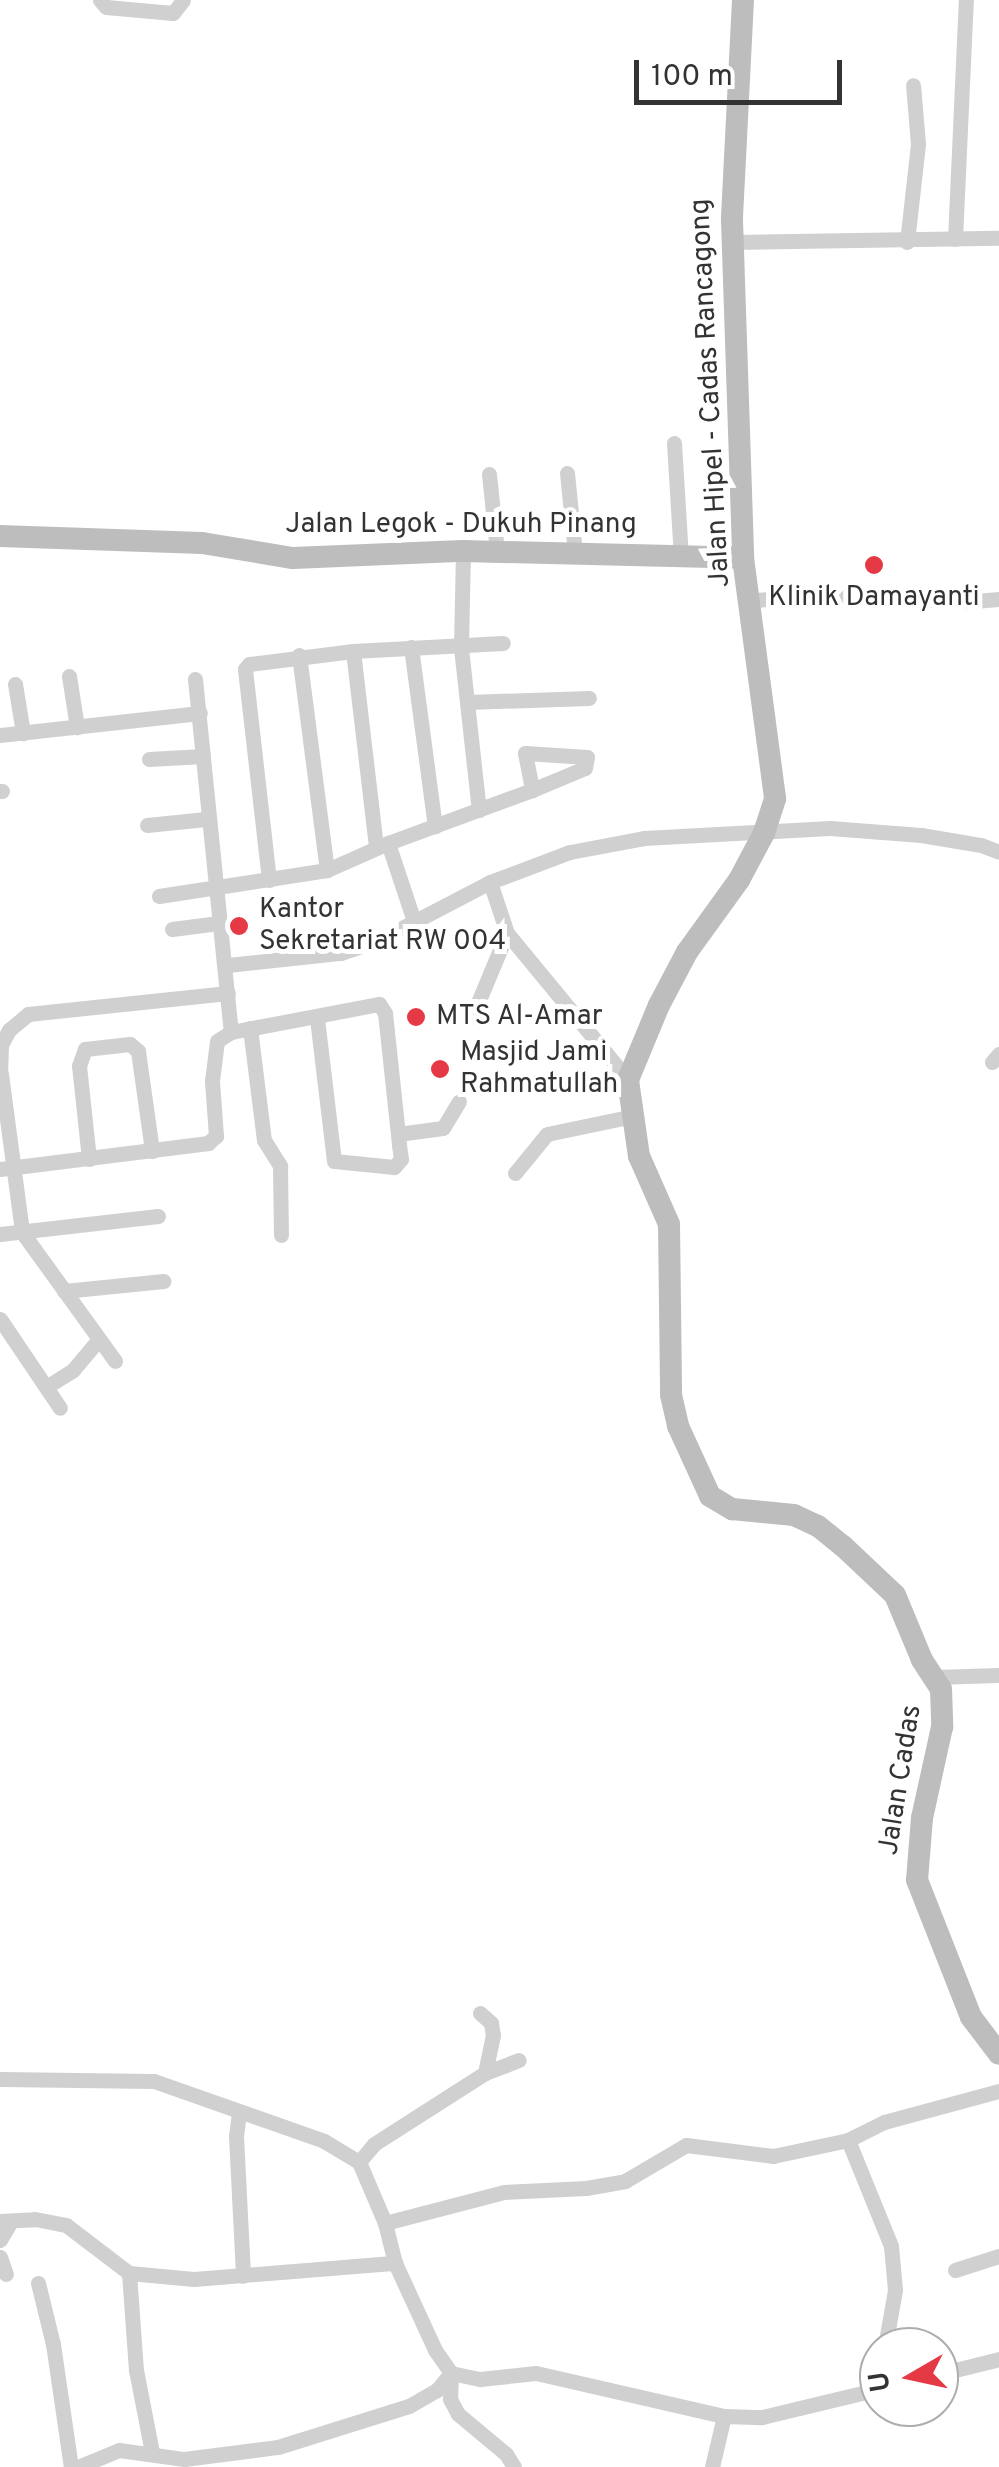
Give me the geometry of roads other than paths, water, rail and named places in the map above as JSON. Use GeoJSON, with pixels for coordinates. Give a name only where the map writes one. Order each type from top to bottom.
{"type":"FeatureCollection","features":[{"type":"Feature","properties":{"kind":"street"},"geometry":{"type":"LineString","coordinates":[[100,0],[106,7],[173,13],[182,0]]}},
{"type":"Feature","properties":{"kind":"street","name":"Jalan Hipel - Cadas Rancagong"},"geometry":{"type":"LineString","coordinates":[[628,1080],[687,952],[722,909],[764,833],[775,798],[743,558],[732,178],[743,0]]}},
{"type":"Feature","properties":{"kind":"street"},"geometry":{"type":"LineString","coordinates":[[955,240],[966,0]]}},
{"type":"Feature","properties":{"kind":"street"},"geometry":{"type":"LineString","coordinates":[[907,242],[918,144],[913,85]]}},
{"type":"Feature","properties":{"kind":"street"},"geometry":{"type":"LineString","coordinates":[[733,242],[999,238]]}},
{"type":"Feature","properties":{"kind":"street"},"geometry":{"type":"LineString","coordinates":[[674,443],[681,556]]}},
{"type":"Feature","properties":{"kind":"street"},"geometry":{"type":"LineString","coordinates":[[567,473],[576,553]]}},
{"type":"Feature","properties":{"kind":"street"},"geometry":{"type":"LineString","coordinates":[[488,474],[497,551]]}},
{"type":"Feature","properties":{"kind":"street","name":"Jalan Legok - Dukuh Pinang"},"geometry":{"type":"LineString","coordinates":[[0,536],[202,544],[294,558],[497,551],[743,558]]}},
{"type":"Feature","properties":{"kind":"street"},"geometry":{"type":"LineString","coordinates":[[464,551],[461,648],[479,810]]}},
{"type":"Feature","properties":{"kind":"street"},"geometry":{"type":"LineString","coordinates":[[750,600],[857,595],[964,602],[999,598]]}},
{"type":"Feature","properties":{"kind":"street"},"geometry":{"type":"LineString","coordinates":[[269,880],[246,669],[255,660],[411,646],[461,648],[503,643]]}},
{"type":"Feature","properties":{"kind":"street"},"geometry":{"type":"LineString","coordinates":[[411,646],[435,826]]}},
{"type":"Feature","properties":{"kind":"street"},"geometry":{"type":"LineString","coordinates":[[353,651],[382,846],[414,921]]}},
{"type":"Feature","properties":{"kind":"street"},"geometry":{"type":"LineString","coordinates":[[299,656],[326,870]]}},
{"type":"Feature","properties":{"kind":"street"},"geometry":{"type":"LineString","coordinates":[[69,676],[77,727]]}},
{"type":"Feature","properties":{"kind":"street"},"geometry":{"type":"LineString","coordinates":[[195,679],[213,887],[228,965],[231,1032]]}},
{"type":"Feature","properties":{"kind":"street"},"geometry":{"type":"LineString","coordinates":[[16,684],[23,733]]}},
{"type":"Feature","properties":{"kind":"street"},"geometry":{"type":"LineString","coordinates":[[467,702],[589,698]]}},
{"type":"Feature","properties":{"kind":"street"},"geometry":{"type":"LineString","coordinates":[[0,735],[200,714]]}},
{"type":"Feature","properties":{"kind":"street"},"geometry":{"type":"LineString","coordinates":[[149,759],[203,756]]}},
{"type":"Feature","properties":{"kind":"street"},"geometry":{"type":"LineString","coordinates":[[159,896],[326,870],[532,790]]}},
{"type":"Feature","properties":{"kind":"street"},"geometry":{"type":"LineString","coordinates":[[147,825],[206,820]]}},
{"type":"Feature","properties":{"kind":"street"},"geometry":{"type":"LineString","coordinates":[[228,965],[341,953],[490,882],[570,852],[644,838],[830,828],[921,835],[999,852]]}},
{"type":"Feature","properties":{"kind":"street"},"geometry":{"type":"LineString","coordinates":[[490,882],[507,933],[628,1080],[634,1116],[548,1134],[515,1173]]}},
{"type":"Feature","properties":{"kind":"street"},"geometry":{"type":"LineString","coordinates":[[172,930],[219,923]]}},
{"type":"Feature","properties":{"kind":"street"},"geometry":{"type":"LineString","coordinates":[[472,1017],[507,933]]}},
{"type":"Feature","properties":{"kind":"street"},"geometry":{"type":"LineString","coordinates":[[114,1361],[22,1232],[8,1168],[0,1075],[2,1045],[9,1030],[28,1014],[228,993]]}},
{"type":"Feature","properties":{"kind":"street"},"geometry":{"type":"LineString","coordinates":[[8,1168],[208,1143],[216,1136],[216,1041],[231,1032],[250,1028],[384,1007],[401,1159],[394,1168],[334,1162],[317,1018]]}},
{"type":"Feature","properties":{"kind":"street"},"geometry":{"type":"LineString","coordinates":[[250,1028],[264,1140],[280,1166],[280,1235]]}},
{"type":"Feature","properties":{"kind":"street"},"geometry":{"type":"LineString","coordinates":[[89,1158],[79,1057],[85,1049],[103,1046],[130,1044],[138,1051],[152,1151]]}},
{"type":"Feature","properties":{"kind":"street"},"geometry":{"type":"LineString","coordinates":[[398,1134],[442,1128],[459,1101]]}},
{"type":"Feature","properties":{"kind":"street","name":"Jalan Cadas"},"geometry":{"type":"LineString","coordinates":[[634,1116],[638,1156],[664,1209],[673,1252],[671,1396],[678,1426],[710,1496],[732,1508],[794,1515],[843,1546],[895,1594],[922,1660],[945,1699],[922,1818],[918,1880],[971,2016],[999,2054]]}},
{"type":"Feature","properties":{"kind":"street"},"geometry":{"type":"LineString","coordinates":[[0,1234],[158,1216]]}},
{"type":"Feature","properties":{"kind":"street"},"geometry":{"type":"LineString","coordinates":[[64,1291],[164,1280]]}},
{"type":"Feature","properties":{"kind":"street"},"geometry":{"type":"LineString","coordinates":[[0,1319],[60,1408]]}},
{"type":"Feature","properties":{"kind":"street"},"geometry":{"type":"LineString","coordinates":[[46,1387],[72,1370],[98,1339]]}},
{"type":"Feature","properties":{"kind":"street"},"geometry":{"type":"LineString","coordinates":[[934,1678],[999,1675]]}},
{"type":"Feature","properties":{"kind":"street"},"geometry":{"type":"LineString","coordinates":[[480,2013],[490,2022],[493,2035],[485,2073]]}},
{"type":"Feature","properties":{"kind":"street"},"geometry":{"type":"LineString","coordinates":[[358,2162],[374,2144],[485,2073],[519,2060]]}},
{"type":"Feature","properties":{"kind":"street"},"geometry":{"type":"LineString","coordinates":[[0,2080],[154,2081],[324,2141],[358,2162],[385,2223],[396,2263],[435,2350],[451,2373],[450,2399],[458,2414],[506,2454],[514,2467]]}},
{"type":"Feature","properties":{"kind":"street"},"geometry":{"type":"LineString","coordinates":[[385,2223],[504,2192],[586,2188],[625,2181],[686,2145],[773,2156],[848,2140],[897,2118],[999,2091]]}},
{"type":"Feature","properties":{"kind":"street"},"geometry":{"type":"LineString","coordinates":[[239,2112],[236,2136],[243,2276]]}},
{"type":"Feature","properties":{"kind":"street"},"geometry":{"type":"LineString","coordinates":[[848,2140],[891,2246],[895,2290],[889,2327]]}},
{"type":"Feature","properties":{"kind":"street"},"geometry":{"type":"LineString","coordinates":[[0,2240],[6,2221],[35,2219],[66,2225],[128,2273],[164,2280],[396,2263]]}},
{"type":"Feature","properties":{"kind":"street"},"geometry":{"type":"LineString","coordinates":[[955,2270],[999,2256]]}},
{"type":"Feature","properties":{"kind":"street"},"geometry":{"type":"LineString","coordinates":[[0,2257],[6,2274]]}},
{"type":"Feature","properties":{"kind":"street"},"geometry":{"type":"LineString","coordinates":[[128,2273],[136,2370],[152,2452]]}},
{"type":"Feature","properties":{"kind":"street"},"geometry":{"type":"LineString","coordinates":[[38,2283],[75,2467],[107,2452],[212,2458],[278,2447],[409,2406],[437,2390],[451,2373]]}},
{"type":"Feature","properties":{"kind":"street"},"geometry":{"type":"LineString","coordinates":[[959,2369],[999,2360]]}},
{"type":"Feature","properties":{"kind":"street"},"geometry":{"type":"LineString","coordinates":[[451,2373],[480,2379],[536,2373],[724,2416],[762,2416],[859,2394]]}},
{"type":"Feature","properties":{"kind":"street"},"geometry":{"type":"LineString","coordinates":[[712,2467],[724,2416]]}},
{"type":"Feature","properties":{"kind":"place","name":"Klinik Damayanti"},"geometry":{"type":"Point","coordinates":[874,565]}},
{"type":"Feature","properties":{"kind":"place","name":"Kantor Sekretariat RW 004"},"geometry":{"type":"Point","coordinates":[239,926]}},
{"type":"Feature","properties":{"kind":"place","name":"MTS Al-Amar"},"geometry":{"type":"Point","coordinates":[416,1017]}},
{"type":"Feature","properties":{"kind":"place","name":"Masjid Jami Rahmatullah"},"geometry":{"type":"Point","coordinates":[440,1069]}}]}
